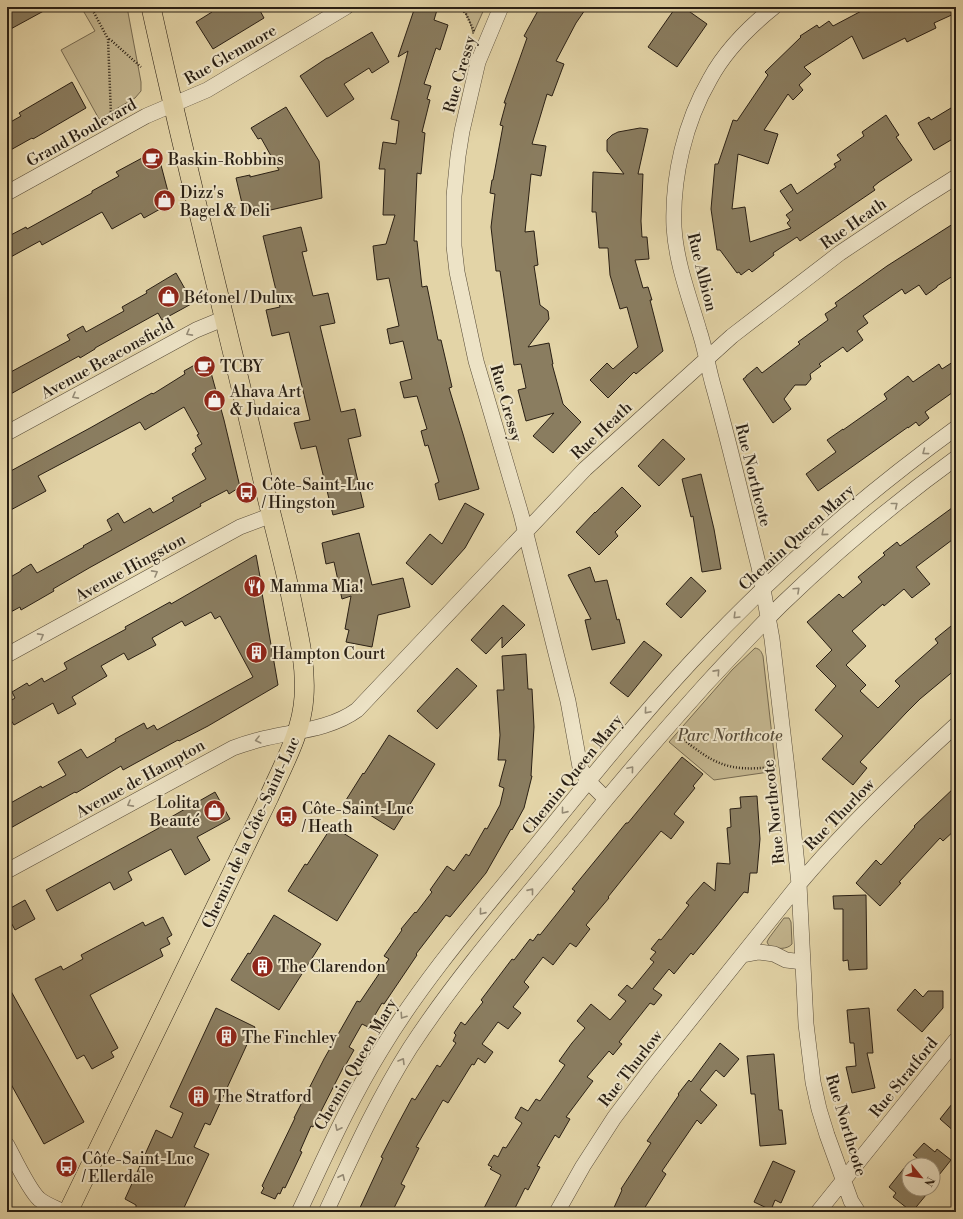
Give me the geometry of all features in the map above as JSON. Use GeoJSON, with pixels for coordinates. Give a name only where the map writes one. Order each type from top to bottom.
{"type":"FeatureCollection","features":[{"type":"Feature","properties":{"kind":"main road","name":"Chemin de la Côte-Saint-Luc"},"geometry":{"type":"LineString","coordinates":[[68,1212],[270,797],[297,732],[304,699],[305,684],[303,658],[290,590],[173,105],[151,7]]}},
{"type":"Feature","properties":{"kind":"street","name":"Rue Glenmore"},"geometry":{"type":"LineString","coordinates":[[173,105],[207,90],[346,7]]}},
{"type":"Feature","properties":{"kind":"street","name":"Rue Cressy"},"geometry":{"type":"LineString","coordinates":[[501,7],[478,62],[462,131],[455,185],[454,246],[456,272],[476,361],[526,531],[568,701],[580,767],[588,781],[606,799]]}},
{"type":"Feature","properties":{"kind":"street","name":"Rue Albion"},"geometry":{"type":"LineString","coordinates":[[706,359],[700,332],[684,279],[674,228],[677,174],[691,119],[710,78],[728,52],[744,34],[774,7]]}},
{"type":"Feature","properties":{"kind":"street","name":"Grand Boulevard"},"geometry":{"type":"LineString","coordinates":[[7,193],[139,120],[173,105]]}},
{"type":"Feature","properties":{"kind":"street","name":"Rue Heath"},"geometry":{"type":"LineString","coordinates":[[297,732],[340,721],[357,710],[585,469],[616,439],[732,336],[840,253],[918,200],[956,177]]}},
{"type":"Feature","properties":{"kind":"street","name":"Avenue Beaconsfield"},"geometry":{"type":"LineString","coordinates":[[7,433],[196,330],[225,318]]}},
{"type":"Feature","properties":{"kind":"street","name":"Rue Northcote"},"geometry":{"type":"LineString","coordinates":[[706,359],[759,567],[769,617],[788,771],[798,884],[806,1024],[813,1082],[827,1135],[851,1201],[858,1212]]}},
{"type":"Feature","properties":{"kind":"street","name":"Chemin Queen Mary"},"geometry":{"type":"LineString","coordinates":[[299,1212],[356,1093],[402,1016],[453,948],[588,781],[694,659],[808,546],[856,506],[956,428]]}},
{"type":"Feature","properties":{"kind":"street"},"geometry":{"type":"LineString","coordinates":[[326,1212],[377,1105],[417,1038],[444,999],[472,963],[606,799],[667,727],[769,617],[825,565],[878,519],[956,458]]}},
{"type":"Feature","properties":{"kind":"street","name":"Avenue Hingston"},"geometry":{"type":"LineString","coordinates":[[7,655],[240,527],[272,515]]}},
{"type":"Feature","properties":{"kind":"street","name":"Rue Thurlow"},"geometry":{"type":"LineString","coordinates":[[557,1212],[583,1166],[614,1118],[650,1070],[798,884],[824,854],[900,777],[956,725]]}},
{"type":"Feature","properties":{"kind":"street","name":"Avenue de Hampton"},"geometry":{"type":"LineString","coordinates":[[7,871],[233,748],[260,740],[297,732]]}},
{"type":"Feature","properties":{"kind":"street"},"geometry":{"type":"LineString","coordinates":[[743,955],[759,952],[774,954],[786,960],[803,962]]}},
{"type":"Feature","properties":{"kind":"street","name":"Rue Stratford"},"geometry":{"type":"LineString","coordinates":[[818,1212],[956,1040]]}},
{"type":"Feature","properties":{"kind":"street"},"geometry":{"type":"LineString","coordinates":[[7,1145],[37,1197],[45,1203],[64,1212]]}},
{"type":"Feature","properties":{"kind":"path"},"geometry":{"type":"LineString","coordinates":[[91,7],[108,39],[111,115]]}},
{"type":"Feature","properties":{"kind":"path"},"geometry":{"type":"LineString","coordinates":[[460,7],[466,14],[475,33]]}},
{"type":"Feature","properties":{"kind":"path"},"geometry":{"type":"LineString","coordinates":[[108,39],[141,67]]}},
{"type":"Feature","properties":{"kind":"path"},"geometry":{"type":"LineString","coordinates":[[675,734],[699,752],[720,764],[743,769],[776,767]]}},
{"type":"Feature","properties":{"kind":"green space"},"geometry":{"type":"Polygon","coordinates":[[[81,7],[127,7],[141,82],[141,91],[135,98],[99,119],[61,50],[95,31],[81,7]]]}},
{"type":"Feature","properties":{"kind":"green space"},"geometry":{"type":"Polygon","coordinates":[[[460,7],[485,7],[473,34],[469,19],[460,7]]]}},
{"type":"Feature","properties":{"kind":"green space","name":"Parc Northcote"},"geometry":{"type":"Polygon","coordinates":[[[755,648],[760,650],[763,656],[776,771],[714,780],[669,742],[732,670],[755,648]]]}},
{"type":"Feature","properties":{"kind":"green space"},"geometry":{"type":"Polygon","coordinates":[[[784,918],[789,918],[791,922],[792,944],[781,948],[769,946],[767,942],[769,938],[784,918]]]}},
{"type":"Feature","properties":{"kind":"building"},"geometry":{"type":"Polygon","coordinates":[[[7,7],[51,7],[7,31],[7,7]]]}},
{"type":"Feature","properties":{"kind":"building"},"geometry":{"type":"Polygon","coordinates":[[[208,7],[258,7],[264,18],[213,49],[196,22],[212,12],[208,7]]]}},
{"type":"Feature","properties":{"kind":"building"},"geometry":{"type":"Polygon","coordinates":[[[415,7],[428,7],[437,10],[434,20],[448,25],[440,50],[436,48],[424,84],[431,86],[427,99],[430,100],[422,132],[425,133],[421,174],[417,173],[414,241],[417,241],[422,287],[427,286],[438,340],[441,340],[452,387],[449,388],[479,489],[439,500],[435,484],[439,482],[428,445],[425,446],[421,431],[427,429],[417,396],[404,398],[400,382],[412,379],[403,341],[390,344],[387,329],[399,326],[389,278],[377,280],[373,246],[386,244],[395,215],[383,215],[385,169],[379,169],[383,142],[396,144],[399,121],[391,119],[408,51],[398,57],[415,7]]]}},
{"type":"Feature","properties":{"kind":"building"},"geometry":{"type":"Polygon","coordinates":[[[540,7],[587,7],[576,23],[556,61],[564,64],[552,96],[547,94],[532,144],[546,146],[541,176],[531,174],[525,232],[534,231],[538,265],[534,266],[540,305],[548,311],[549,319],[528,347],[549,343],[552,364],[563,404],[581,422],[553,453],[533,436],[554,413],[526,421],[518,390],[526,388],[521,364],[514,365],[500,271],[496,271],[491,227],[495,194],[490,193],[503,126],[500,125],[506,103],[504,103],[527,38],[524,36],[540,7]]]}},
{"type":"Feature","properties":{"kind":"building"},"geometry":{"type":"Polygon","coordinates":[[[676,7],[683,7],[707,24],[677,67],[648,47],[676,7]]]}},
{"type":"Feature","properties":{"kind":"building"},"geometry":{"type":"Polygon","coordinates":[[[869,7],[956,7],[956,13],[934,23],[936,28],[907,42],[905,38],[863,59],[852,36],[804,67],[811,74],[799,85],[803,90],[793,100],[788,94],[764,130],[778,134],[768,164],[738,154],[732,209],[745,207],[750,242],[791,228],[787,223],[790,220],[786,215],[793,210],[780,191],[791,184],[797,194],[836,167],[834,164],[841,160],[837,155],[864,136],[862,132],[886,115],[899,135],[896,137],[912,160],[879,182],[873,187],[875,190],[800,241],[797,237],[773,253],[774,255],[752,272],[749,269],[741,275],[739,272],[737,273],[720,250],[717,250],[711,209],[715,164],[718,164],[733,120],[737,121],[768,75],[765,72],[801,37],[800,36],[817,25],[819,28],[829,21],[833,26],[869,7]]]}},
{"type":"Feature","properties":{"kind":"building"},"geometry":{"type":"Polygon","coordinates":[[[372,32],[389,62],[372,73],[369,68],[344,84],[354,99],[327,117],[300,76],[327,58],[372,32]]]}},
{"type":"Feature","properties":{"kind":"building"},"geometry":{"type":"Polygon","coordinates":[[[72,82],[86,108],[33,139],[32,138],[7,152],[7,124],[21,116],[19,113],[72,82]]]}},
{"type":"Feature","properties":{"kind":"building"},"geometry":{"type":"Polygon","coordinates":[[[956,105],[956,137],[934,150],[918,123],[929,117],[931,120],[956,105]]]}},
{"type":"Feature","properties":{"kind":"building"},"geometry":{"type":"Polygon","coordinates":[[[286,107],[319,161],[322,198],[245,216],[236,178],[250,175],[250,177],[279,170],[261,138],[258,139],[251,128],[286,107]]]}},
{"type":"Feature","properties":{"kind":"building"},"geometry":{"type":"Polygon","coordinates":[[[640,128],[648,129],[638,174],[643,174],[641,221],[642,237],[647,237],[649,259],[635,260],[643,288],[648,287],[652,300],[650,300],[663,351],[636,374],[634,372],[608,398],[590,380],[607,363],[613,369],[638,347],[627,307],[620,309],[610,275],[608,248],[599,248],[596,212],[592,212],[593,172],[624,174],[607,151],[607,140],[618,132],[640,128]]]}},
{"type":"Feature","properties":{"kind":"building"},"geometry":{"type":"Polygon","coordinates":[[[157,150],[171,203],[144,218],[141,213],[112,229],[102,212],[42,245],[40,241],[7,259],[7,237],[26,227],[27,229],[92,193],[92,191],[119,176],[116,172],[157,150]]]}},
{"type":"Feature","properties":{"kind":"building"},"geometry":{"type":"Polygon","coordinates":[[[956,222],[956,274],[926,295],[919,285],[905,294],[902,289],[863,316],[868,323],[857,331],[863,340],[847,352],[843,347],[819,364],[821,366],[810,374],[811,379],[806,385],[795,385],[784,399],[791,409],[773,423],[743,379],[757,367],[762,373],[800,344],[798,342],[828,320],[825,314],[837,306],[835,303],[887,266],[956,222]]]}},
{"type":"Feature","properties":{"kind":"building"},"geometry":{"type":"Polygon","coordinates":[[[301,227],[307,251],[302,252],[313,296],[328,293],[335,323],[320,326],[341,412],[355,409],[361,436],[348,439],[364,507],[333,515],[316,446],[301,449],[294,423],[310,420],[289,332],[272,336],[266,310],[280,307],[263,236],[301,227]]]}},
{"type":"Feature","properties":{"kind":"building"},"geometry":{"type":"Polygon","coordinates":[[[176,273],[193,303],[162,320],[158,313],[80,358],[79,356],[7,396],[7,374],[70,340],[67,335],[83,326],[86,332],[124,311],[122,307],[147,293],[146,291],[176,273]]]}},
{"type":"Feature","properties":{"kind":"building"},"geometry":{"type":"Polygon","coordinates":[[[207,358],[240,487],[229,494],[227,490],[200,504],[201,506],[89,568],[21,610],[20,607],[7,614],[7,579],[31,564],[37,573],[84,547],[83,546],[112,530],[107,520],[118,513],[124,523],[150,508],[153,513],[174,501],[172,498],[206,479],[192,454],[196,451],[195,448],[202,444],[197,435],[199,434],[184,407],[145,430],[140,422],[38,476],[46,491],[7,512],[7,473],[152,393],[153,394],[185,374],[184,371],[207,358]]]}},
{"type":"Feature","properties":{"kind":"building"},"geometry":{"type":"Polygon","coordinates":[[[956,360],[956,390],[925,412],[929,418],[919,426],[916,422],[908,427],[818,491],[806,474],[836,452],[827,440],[887,399],[884,394],[908,376],[913,382],[939,364],[942,369],[956,360]]]}},
{"type":"Feature","properties":{"kind":"building"},"geometry":{"type":"Polygon","coordinates":[[[663,439],[685,459],[659,486],[638,466],[663,439]]]}},
{"type":"Feature","properties":{"kind":"building"},"geometry":{"type":"Polygon","coordinates":[[[701,474],[714,529],[721,569],[702,572],[693,516],[691,517],[682,479],[701,474]]]}},
{"type":"Feature","properties":{"kind":"building"},"geometry":{"type":"Polygon","coordinates":[[[622,487],[641,506],[615,532],[618,536],[599,555],[576,532],[622,487]]]}},
{"type":"Feature","properties":{"kind":"building"},"geometry":{"type":"Polygon","coordinates":[[[465,503],[484,514],[465,548],[432,585],[406,563],[430,534],[442,544],[465,503]]]}},
{"type":"Feature","properties":{"kind":"building"},"geometry":{"type":"Polygon","coordinates":[[[956,505],[956,537],[916,567],[930,584],[912,598],[904,589],[884,606],[883,604],[852,631],[866,646],[846,665],[866,685],[860,691],[878,708],[900,686],[895,681],[938,643],[935,639],[956,622],[956,669],[920,699],[860,762],[867,768],[853,785],[822,759],[843,736],[815,710],[836,686],[816,666],[832,650],[807,622],[839,594],[843,598],[862,582],[858,577],[885,555],[883,553],[897,542],[900,546],[956,505]]]}},
{"type":"Feature","properties":{"kind":"building"},"geometry":{"type":"Polygon","coordinates":[[[359,533],[372,585],[403,578],[410,607],[378,615],[372,647],[346,642],[349,630],[345,629],[351,596],[342,599],[334,562],[326,564],[322,543],[359,533]]]}},
{"type":"Feature","properties":{"kind":"building"},"geometry":{"type":"Polygon","coordinates":[[[256,555],[278,685],[208,726],[179,741],[178,740],[123,770],[121,766],[76,793],[75,792],[7,830],[7,805],[41,786],[42,788],[66,775],[58,762],[81,749],[87,758],[116,741],[115,739],[144,723],[147,729],[154,725],[157,730],[253,677],[220,616],[215,619],[211,612],[185,626],[182,621],[152,638],[156,645],[128,660],[124,653],[101,666],[107,676],[72,697],[76,704],[58,714],[53,703],[14,725],[7,714],[7,703],[15,698],[12,692],[27,683],[29,686],[42,678],[44,682],[67,669],[64,663],[126,629],[125,627],[170,602],[171,604],[256,555]]]}},
{"type":"Feature","properties":{"kind":"building"},"geometry":{"type":"Polygon","coordinates":[[[590,567],[595,582],[607,580],[617,620],[619,619],[625,643],[592,650],[585,620],[591,619],[568,575],[590,567]]]}},
{"type":"Feature","properties":{"kind":"building"},"geometry":{"type":"Polygon","coordinates":[[[691,577],[706,591],[681,618],[666,604],[691,577]]]}},
{"type":"Feature","properties":{"kind":"building"},"geometry":{"type":"Polygon","coordinates":[[[503,605],[525,625],[502,648],[502,637],[486,654],[471,640],[503,605]]]}},
{"type":"Feature","properties":{"kind":"building"},"geometry":{"type":"Polygon","coordinates":[[[644,641],[662,655],[628,697],[610,683],[644,641]]]}},
{"type":"Feature","properties":{"kind":"building"},"geometry":{"type":"Polygon","coordinates":[[[526,654],[528,689],[532,689],[534,727],[532,776],[524,808],[486,873],[450,917],[446,915],[416,954],[417,955],[384,1004],[382,1003],[368,1027],[362,1024],[349,1047],[354,1050],[344,1066],[313,1127],[311,1126],[300,1151],[302,1152],[285,1188],[283,1187],[280,1194],[278,1193],[275,1199],[261,1193],[264,1188],[262,1186],[324,1059],[357,1001],[360,1002],[389,959],[384,956],[402,930],[401,929],[415,912],[416,913],[432,892],[430,890],[447,866],[454,871],[466,854],[469,856],[485,828],[487,829],[500,805],[504,788],[499,786],[506,760],[498,760],[500,735],[497,690],[504,690],[502,656],[526,654]]]}},
{"type":"Feature","properties":{"kind":"building"},"geometry":{"type":"Polygon","coordinates":[[[457,668],[477,686],[437,729],[417,711],[457,668]]]}},
{"type":"Feature","properties":{"kind":"building"},"geometry":{"type":"Polygon","coordinates":[[[389,735],[435,764],[394,830],[346,800],[389,735]]]}},
{"type":"Feature","properties":{"kind":"building"},"geometry":{"type":"Polygon","coordinates":[[[682,757],[703,774],[693,786],[695,788],[674,814],[684,822],[671,839],[661,831],[586,925],[590,929],[576,947],[570,943],[553,965],[543,957],[524,982],[529,987],[513,1007],[521,1013],[508,1029],[498,1022],[482,1044],[493,1052],[485,1063],[478,1058],[474,1065],[472,1064],[448,1103],[443,1100],[416,1147],[419,1148],[401,1184],[405,1186],[392,1212],[358,1212],[383,1158],[381,1157],[412,1098],[415,1100],[437,1065],[440,1067],[456,1043],[453,1041],[456,1035],[454,1033],[461,1022],[465,1025],[483,1002],[481,1000],[512,959],[514,960],[530,939],[533,941],[538,934],[540,935],[575,891],[572,889],[682,757]]]}},
{"type":"Feature","properties":{"kind":"building"},"geometry":{"type":"Polygon","coordinates":[[[956,786],[956,829],[943,841],[940,838],[899,882],[901,883],[880,906],[856,883],[876,860],[881,865],[915,827],[914,826],[956,786]]]}},
{"type":"Feature","properties":{"kind":"building"},"geometry":{"type":"Polygon","coordinates":[[[215,792],[230,819],[197,837],[210,860],[185,875],[171,849],[128,872],[132,880],[114,890],[110,882],[57,911],[46,890],[159,828],[157,825],[215,792]]]}},
{"type":"Feature","properties":{"kind":"building"},"geometry":{"type":"Polygon","coordinates":[[[757,796],[760,839],[757,873],[750,873],[748,893],[744,892],[693,955],[691,953],[674,974],[669,969],[653,989],[662,995],[654,1005],[650,1003],[619,1042],[622,1044],[613,1055],[609,1051],[587,1077],[593,1081],[566,1117],[570,1119],[559,1138],[555,1135],[537,1166],[540,1167],[528,1190],[525,1188],[513,1212],[482,1212],[501,1175],[490,1169],[492,1167],[488,1165],[494,1155],[498,1157],[503,1147],[506,1148],[522,1123],[515,1118],[521,1107],[528,1111],[536,1099],[540,1101],[565,1065],[559,1061],[585,1028],[577,1021],[591,1004],[610,1020],[626,1001],[618,995],[627,985],[632,989],[654,962],[650,959],[656,952],[651,949],[659,939],[661,940],[689,905],[686,903],[704,882],[715,891],[717,863],[730,864],[727,828],[731,827],[730,809],[741,808],[740,797],[757,796]]]}},
{"type":"Feature","properties":{"kind":"building"},"geometry":{"type":"Polygon","coordinates":[[[332,826],[378,855],[337,921],[288,891],[332,826]]]}},
{"type":"Feature","properties":{"kind":"building"},"geometry":{"type":"Polygon","coordinates":[[[866,895],[867,969],[849,970],[848,960],[843,961],[843,909],[834,909],[833,896],[866,895]]]}},
{"type":"Feature","properties":{"kind":"building"},"geometry":{"type":"Polygon","coordinates":[[[25,900],[35,919],[15,930],[7,915],[7,910],[25,900]]]}},
{"type":"Feature","properties":{"kind":"building","name":"The Clarendon"},"geometry":{"type":"Polygon","coordinates":[[[274,915],[321,944],[279,1010],[231,980],[248,953],[250,954],[274,915]]]}},
{"type":"Feature","properties":{"kind":"building"},"geometry":{"type":"Polygon","coordinates":[[[163,917],[172,935],[167,938],[170,944],[160,949],[163,956],[90,995],[118,1048],[111,1052],[114,1057],[92,1069],[84,1055],[77,1059],[35,979],[61,966],[63,970],[83,959],[81,955],[143,922],[145,926],[163,917]]]}},
{"type":"Feature","properties":{"kind":"building"},"geometry":{"type":"Polygon","coordinates":[[[7,984],[84,1122],[44,1144],[7,1077],[7,984]]]}},
{"type":"Feature","properties":{"kind":"building"},"geometry":{"type":"Polygon","coordinates":[[[915,989],[923,997],[928,991],[943,991],[943,1008],[922,1032],[897,1010],[915,989]]]}},
{"type":"Feature","properties":{"kind":"building"},"geometry":{"type":"Polygon","coordinates":[[[216,1008],[255,1027],[210,1125],[205,1123],[194,1147],[209,1154],[182,1212],[145,1212],[136,1208],[136,1205],[125,1199],[156,1130],[172,1138],[183,1113],[170,1107],[216,1008]]]}},
{"type":"Feature","properties":{"kind":"building"},"geometry":{"type":"Polygon","coordinates":[[[869,1008],[873,1053],[867,1053],[875,1088],[852,1093],[846,1067],[856,1066],[854,1043],[850,1043],[847,1010],[869,1008]]]}},
{"type":"Feature","properties":{"kind":"building"},"geometry":{"type":"Polygon","coordinates":[[[720,1043],[739,1059],[724,1077],[716,1070],[700,1090],[717,1105],[701,1124],[697,1120],[662,1171],[666,1174],[642,1212],[612,1212],[622,1190],[621,1189],[651,1143],[647,1141],[679,1095],[678,1094],[689,1080],[691,1082],[720,1043]]]}},
{"type":"Feature","properties":{"kind":"building"},"geometry":{"type":"Polygon","coordinates":[[[774,1054],[779,1110],[782,1110],[786,1144],[760,1146],[755,1094],[751,1094],[747,1056],[774,1054]]]}},
{"type":"Feature","properties":{"kind":"building"},"geometry":{"type":"Polygon","coordinates":[[[956,1099],[956,1133],[940,1119],[956,1099]]]}},
{"type":"Feature","properties":{"kind":"building"},"geometry":{"type":"Polygon","coordinates":[[[924,1143],[935,1152],[937,1149],[951,1160],[941,1172],[941,1157],[916,1157],[913,1155],[924,1143]]]}},
{"type":"Feature","properties":{"kind":"building"},"geometry":{"type":"Polygon","coordinates":[[[773,1161],[795,1171],[781,1203],[775,1200],[771,1210],[754,1202],[773,1161]]]}},
{"type":"Feature","properties":{"kind":"building"},"geometry":{"type":"Polygon","coordinates":[[[901,1172],[901,1197],[924,1197],[912,1212],[893,1197],[896,1193],[889,1187],[901,1172]]]}},
{"type":"Feature","properties":{"kind":"place","name":"Baskin-Robbins"},"geometry":{"type":"Point","coordinates":[152,159]}},
{"type":"Feature","properties":{"kind":"place","name":"Dizz's Bagel & Deli"},"geometry":{"type":"Point","coordinates":[165,201]}},
{"type":"Feature","properties":{"kind":"place","name":"Bétonel / Dulux"},"geometry":{"type":"Point","coordinates":[169,297]}},
{"type":"Feature","properties":{"kind":"place","name":"TCBY"},"geometry":{"type":"Point","coordinates":[204,366]}},
{"type":"Feature","properties":{"kind":"place","name":"Ahava Art & Judaica"},"geometry":{"type":"Point","coordinates":[215,400]}},
{"type":"Feature","properties":{"kind":"place","name":"Côte-Saint-Luc / Hingston"},"geometry":{"type":"Point","coordinates":[246,493]}},
{"type":"Feature","properties":{"kind":"place","name":"Mamma Mia!"},"geometry":{"type":"Point","coordinates":[255,586]}},
{"type":"Feature","properties":{"kind":"place","name":"Hampton Court"},"geometry":{"type":"Point","coordinates":[256,653]}},
{"type":"Feature","properties":{"kind":"place","name":"Lolita Beauté"},"geometry":{"type":"Point","coordinates":[215,811]}},
{"type":"Feature","properties":{"kind":"place","name":"Côte-Saint-Luc / Heath"},"geometry":{"type":"Point","coordinates":[286,817]}},
{"type":"Feature","properties":{"kind":"place","name":"The Clarendon"},"geometry":{"type":"Point","coordinates":[263,966]}},
{"type":"Feature","properties":{"kind":"place","name":"The Finchley"},"geometry":{"type":"Point","coordinates":[227,1037]}},
{"type":"Feature","properties":{"kind":"place","name":"The Stratford"},"geometry":{"type":"Point","coordinates":[199,1096]}},
{"type":"Feature","properties":{"kind":"place","name":"Côte-Saint-Luc / Ellerdale"},"geometry":{"type":"Point","coordinates":[66,1167]}}]}
